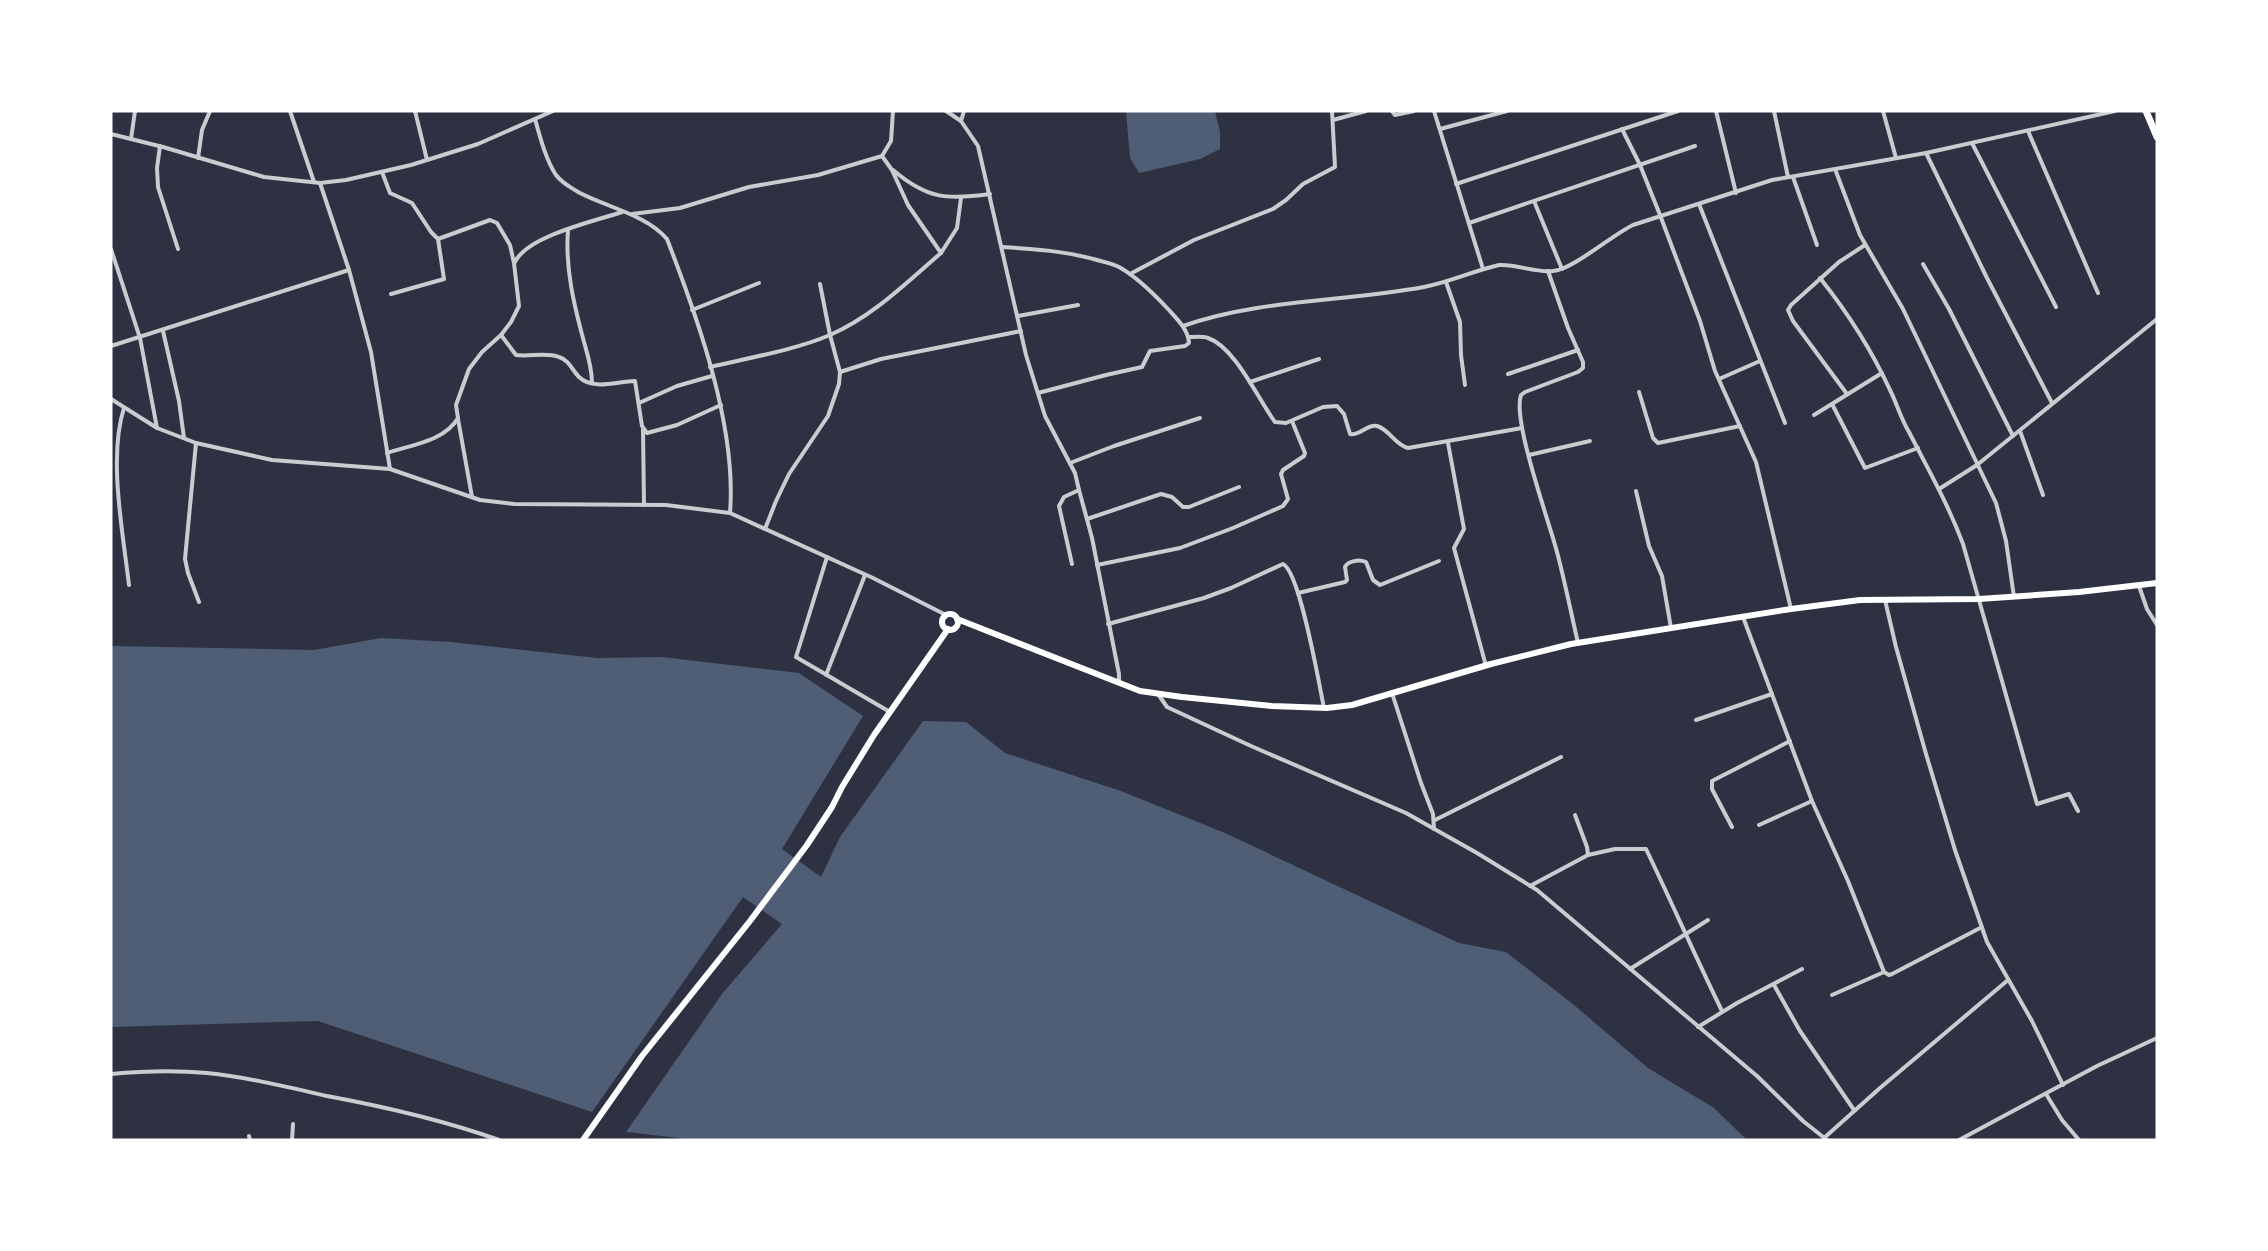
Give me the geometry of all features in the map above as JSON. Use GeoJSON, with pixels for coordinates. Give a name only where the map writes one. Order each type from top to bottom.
{"type":"FeatureCollection","features":[{"type":"Feature","properties":{"kind":"highway"},"geometry":{"type":"LineString","coordinates":[[2146,111],[2157,137]]}},
{"type":"Feature","properties":{"kind":"main road"},"geometry":{"type":"LineString","coordinates":[[948,629],[943,623],[946,615],[953,615],[957,619],[1119,684],[1158,694],[1272,706],[1324,708],[1352,705],[1486,666],[1578,643],[1791,609],[1860,600],[2014,597],[2157,583]]}},
{"type":"Feature","properties":{"kind":"main road"},"geometry":{"type":"LineString","coordinates":[[583,1140],[642,1056],[750,921],[807,845],[890,712],[948,629],[956,627],[957,619]]}},
{"type":"Feature","properties":{"kind":"street"},"geometry":{"type":"LineString","coordinates":[[131,139],[135,111]]}},
{"type":"Feature","properties":{"kind":"street"},"geometry":{"type":"LineString","coordinates":[[198,158],[202,130],[210,111]]}},
{"type":"Feature","properties":{"kind":"street"},"geometry":{"type":"LineString","coordinates":[[290,111],[314,182]]}},
{"type":"Feature","properties":{"kind":"street"},"geometry":{"type":"LineString","coordinates":[[415,111],[427,160]]}},
{"type":"Feature","properties":{"kind":"street"},"geometry":{"type":"LineString","coordinates":[[632,214],[680,208],[749,187],[818,175],[882,156],[891,141],[893,111]]}},
{"type":"Feature","properties":{"kind":"street"},"geometry":{"type":"LineString","coordinates":[[946,111],[961,121],[978,146],[1021,331],[1038,393],[1045,416],[1070,463],[1087,519],[1119,674],[1119,684]]}},
{"type":"Feature","properties":{"kind":"street"},"geometry":{"type":"LineString","coordinates":[[961,121],[964,111]]}},
{"type":"Feature","properties":{"kind":"street"},"geometry":{"type":"LineString","coordinates":[[1130,274],[1194,240],[1273,208],[1286,200],[1303,184],[1332,170],[1336,162],[1332,111]]}},
{"type":"Feature","properties":{"kind":"street"},"geometry":{"type":"LineString","coordinates":[[1333,120],[1366,111]]}},
{"type":"Feature","properties":{"kind":"street"},"geometry":{"type":"LineString","coordinates":[[1392,111],[1395,115],[1414,111]]}},
{"type":"Feature","properties":{"kind":"street"},"geometry":{"type":"LineString","coordinates":[[1434,111],[1483,269]]}},
{"type":"Feature","properties":{"kind":"street"},"geometry":{"type":"LineString","coordinates":[[1440,129],[1507,111]]}},
{"type":"Feature","properties":{"kind":"street"},"geometry":{"type":"LineString","coordinates":[[1456,184],[1678,111]]}},
{"type":"Feature","properties":{"kind":"street"},"geometry":{"type":"LineString","coordinates":[[1716,111],[1736,193]]}},
{"type":"Feature","properties":{"kind":"street"},"geometry":{"type":"LineString","coordinates":[[1774,111],[1790,177],[1817,245]]}},
{"type":"Feature","properties":{"kind":"street"},"geometry":{"type":"LineString","coordinates":[[1882,111],[1896,159]]}},
{"type":"Feature","properties":{"kind":"street"},"geometry":{"type":"LineString","coordinates":[[1183,326],[1211,316],[1244,310],[1399,291],[1446,282],[1483,269],[1510,264],[1548,271],[1562,269],[1621,231],[1660,215],[1772,180],[1926,153],[2115,111]]}},
{"type":"Feature","properties":{"kind":"street"},"geometry":{"type":"LineString","coordinates":[[111,134],[264,177],[320,183],[346,180],[427,160],[478,144],[551,112]]}},
{"type":"Feature","properties":{"kind":"street"},"geometry":{"type":"LineString","coordinates":[[535,119],[556,175],[566,185],[601,204],[632,214],[659,230],[667,239],[692,310],[721,405],[729,470],[730,513]]}},
{"type":"Feature","properties":{"kind":"street"},"geometry":{"type":"LineString","coordinates":[[1622,129],[1640,165],[1660,215],[1719,379],[1756,462],[1791,609]]}},
{"type":"Feature","properties":{"kind":"street"},"geometry":{"type":"LineString","coordinates":[[2028,131],[2098,293]]}},
{"type":"Feature","properties":{"kind":"street"},"geometry":{"type":"LineString","coordinates":[[1972,143],[2056,307]]}},
{"type":"Feature","properties":{"kind":"street"},"geometry":{"type":"LineString","coordinates":[[160,146],[158,187],[177,249]]}},
{"type":"Feature","properties":{"kind":"street"},"geometry":{"type":"LineString","coordinates":[[1469,223],[1695,146]]}},
{"type":"Feature","properties":{"kind":"street"},"geometry":{"type":"LineString","coordinates":[[1926,153],[2052,403]]}},
{"type":"Feature","properties":{"kind":"street"},"geometry":{"type":"LineString","coordinates":[[882,156],[892,170],[908,205],[941,253]]}},
{"type":"Feature","properties":{"kind":"street"},"geometry":{"type":"LineString","coordinates":[[1835,169],[1865,245],[1903,309],[1996,502],[2002,523],[2014,597]]}},
{"type":"Feature","properties":{"kind":"street"},"geometry":{"type":"LineString","coordinates":[[892,170],[919,190],[941,196],[961,198],[990,194]]}},
{"type":"Feature","properties":{"kind":"street"},"geometry":{"type":"LineString","coordinates":[[382,172],[390,193],[412,202],[438,239],[444,279],[391,294]]}},
{"type":"Feature","properties":{"kind":"street"},"geometry":{"type":"LineString","coordinates":[[320,183],[349,270],[371,352],[390,469]]}},
{"type":"Feature","properties":{"kind":"street"},"geometry":{"type":"LineString","coordinates":[[710,367],[830,335],[867,315],[941,253],[957,228],[961,198]]}},
{"type":"Feature","properties":{"kind":"street"},"geometry":{"type":"LineString","coordinates":[[1534,201],[1562,269]]}},
{"type":"Feature","properties":{"kind":"street"},"geometry":{"type":"LineString","coordinates":[[1699,204],[1785,423]]}},
{"type":"Feature","properties":{"kind":"street"},"geometry":{"type":"LineString","coordinates":[[514,263],[518,255],[536,242],[624,212]]}},
{"type":"Feature","properties":{"kind":"street"},"geometry":{"type":"LineString","coordinates":[[438,239],[485,221],[494,220],[510,245],[514,263],[519,306],[511,322],[482,352],[470,369],[456,405],[472,497]]}},
{"type":"Feature","properties":{"kind":"street"},"geometry":{"type":"LineString","coordinates":[[568,230],[566,262],[584,343],[591,363],[592,383]]}},
{"type":"Feature","properties":{"kind":"street"},"geometry":{"type":"LineString","coordinates":[[1847,394],[1789,313],[1791,304],[1839,261],[1865,245]]}},
{"type":"Feature","properties":{"kind":"street"},"geometry":{"type":"LineString","coordinates":[[1002,247],[1041,249],[1078,255],[1117,266],[1130,274],[1166,307],[1183,326],[1189,337],[1189,343],[1185,346],[1150,351],[1142,367],[1038,393]]}},
{"type":"Feature","properties":{"kind":"street"},"geometry":{"type":"LineString","coordinates":[[111,249],[113,270],[140,338],[157,428]]}},
{"type":"Feature","properties":{"kind":"street"},"geometry":{"type":"LineString","coordinates":[[1923,264],[1949,309],[2013,436]]}},
{"type":"Feature","properties":{"kind":"street"},"geometry":{"type":"LineString","coordinates":[[111,346],[349,270]]}},
{"type":"Feature","properties":{"kind":"street"},"geometry":{"type":"LineString","coordinates":[[1548,271],[1583,365],[1581,370],[1521,395],[1519,402],[1529,455],[1557,551],[1578,643]]}},
{"type":"Feature","properties":{"kind":"street"},"geometry":{"type":"LineString","coordinates":[[1820,278],[1852,321],[1882,373],[1908,432],[1939,489],[1960,535],[2037,804],[2069,794],[2078,811]]}},
{"type":"Feature","properties":{"kind":"street"},"geometry":{"type":"LineString","coordinates":[[1446,282],[1460,322],[1465,385]]}},
{"type":"Feature","properties":{"kind":"street"},"geometry":{"type":"LineString","coordinates":[[692,310],[759,283]]}},
{"type":"Feature","properties":{"kind":"street"},"geometry":{"type":"LineString","coordinates":[[765,529],[789,474],[828,416],[838,392],[840,372],[820,284]]}},
{"type":"Feature","properties":{"kind":"street"},"geometry":{"type":"LineString","coordinates":[[1018,316],[1078,305]]}},
{"type":"Feature","properties":{"kind":"street"},"geometry":{"type":"LineString","coordinates":[[1939,489],[1977,465],[2157,319]]}},
{"type":"Feature","properties":{"kind":"street"},"geometry":{"type":"LineString","coordinates":[[163,331],[179,401],[184,438]]}},
{"type":"Feature","properties":{"kind":"street"},"geometry":{"type":"LineString","coordinates":[[840,372],[881,359],[1021,331]]}},
{"type":"Feature","properties":{"kind":"street"},"geometry":{"type":"LineString","coordinates":[[501,334],[516,355],[561,357],[582,379],[592,383],[635,381],[643,429],[644,505]]}},
{"type":"Feature","properties":{"kind":"street"},"geometry":{"type":"LineString","coordinates":[[1189,337],[1209,339],[1218,344],[1250,382],[1275,422],[1286,423],[1332,406],[1341,409],[1350,434],[1355,435],[1372,426],[1378,426],[1400,446],[1408,448],[1448,443],[1523,428]]}},
{"type":"Feature","properties":{"kind":"street"},"geometry":{"type":"LineString","coordinates":[[1508,374],[1578,350]]}},
{"type":"Feature","properties":{"kind":"street"},"geometry":{"type":"LineString","coordinates":[[1250,382],[1319,359]]}},
{"type":"Feature","properties":{"kind":"street"},"geometry":{"type":"LineString","coordinates":[[1719,379],[1760,361]]}},
{"type":"Feature","properties":{"kind":"street"},"geometry":{"type":"LineString","coordinates":[[1814,415],[1882,373]]}},
{"type":"Feature","properties":{"kind":"street"},"geometry":{"type":"LineString","coordinates":[[639,403],[677,386],[712,376]]}},
{"type":"Feature","properties":{"kind":"street"},"geometry":{"type":"LineString","coordinates":[[1639,392],[1653,438],[1658,443],[1740,426]]}},
{"type":"Feature","properties":{"kind":"street"},"geometry":{"type":"LineString","coordinates":[[111,399],[157,428],[196,443],[272,460],[390,469],[480,501],[514,504],[666,505],[730,513],[946,615]]}},
{"type":"Feature","properties":{"kind":"street"},"geometry":{"type":"LineString","coordinates":[[1832,404],[1864,468],[1918,448]]}},
{"type":"Feature","properties":{"kind":"street"},"geometry":{"type":"LineString","coordinates":[[643,429],[648,433],[660,431],[687,422],[721,405]]}},
{"type":"Feature","properties":{"kind":"street"},"geometry":{"type":"LineString","coordinates":[[124,408],[119,423],[117,480],[129,585]]}},
{"type":"Feature","properties":{"kind":"street"},"geometry":{"type":"LineString","coordinates":[[387,453],[447,432],[458,418]]}},
{"type":"Feature","properties":{"kind":"street"},"geometry":{"type":"LineString","coordinates":[[1070,463],[1200,418]]}},
{"type":"Feature","properties":{"kind":"street"},"geometry":{"type":"LineString","coordinates":[[1097,565],[1180,548],[1283,506],[1288,499],[1281,474],[1305,453],[1292,421]]}},
{"type":"Feature","properties":{"kind":"street"},"geometry":{"type":"LineString","coordinates":[[2020,431],[2043,495]]}},
{"type":"Feature","properties":{"kind":"street"},"geometry":{"type":"LineString","coordinates":[[1529,455],[1590,441]]}},
{"type":"Feature","properties":{"kind":"street"},"geometry":{"type":"LineString","coordinates":[[196,443],[185,559],[199,602]]}},
{"type":"Feature","properties":{"kind":"street"},"geometry":{"type":"LineString","coordinates":[[1448,443],[1464,529],[1454,549],[1486,666]]}},
{"type":"Feature","properties":{"kind":"street"},"geometry":{"type":"LineString","coordinates":[[111,481],[117,480]]}},
{"type":"Feature","properties":{"kind":"street"},"geometry":{"type":"LineString","coordinates":[[1087,519],[1161,494],[1172,497],[1183,507],[1189,507],[1239,487]]}},
{"type":"Feature","properties":{"kind":"street"},"geometry":{"type":"LineString","coordinates":[[1072,564],[1059,506],[1064,496],[1079,490]]}},
{"type":"Feature","properties":{"kind":"street"},"geometry":{"type":"LineString","coordinates":[[1636,491],[1649,546],[1662,576],[1671,628]]}},
{"type":"Feature","properties":{"kind":"street"},"geometry":{"type":"LineString","coordinates":[[827,558],[795,657],[890,712]]}},
{"type":"Feature","properties":{"kind":"street"},"geometry":{"type":"LineString","coordinates":[[1298,593],[1345,582],[1347,580],[1345,567],[1350,562],[1366,562],[1373,580],[1380,585],[1439,561]]}},
{"type":"Feature","properties":{"kind":"street"},"geometry":{"type":"LineString","coordinates":[[1108,624],[1213,595],[1283,564],[1288,566],[1293,575],[1324,708]]}},
{"type":"Feature","properties":{"kind":"street"},"geometry":{"type":"LineString","coordinates":[[826,675],[865,575]]}},
{"type":"Feature","properties":{"kind":"street"},"geometry":{"type":"LineString","coordinates":[[2139,586],[2147,609],[2157,625]]}},
{"type":"Feature","properties":{"kind":"street"},"geometry":{"type":"LineString","coordinates":[[1885,600],[1926,754],[1955,850],[1987,942],[2032,1021],[2063,1085]]}},
{"type":"Feature","properties":{"kind":"street"},"geometry":{"type":"LineString","coordinates":[[1743,617],[1812,801],[1848,881],[1884,972],[1892,974],[1982,927]]}},
{"type":"Feature","properties":{"kind":"street"},"geometry":{"type":"LineString","coordinates":[[1392,693],[1420,783],[1435,820],[1434,829]]}},
{"type":"Feature","properties":{"kind":"street"},"geometry":{"type":"LineString","coordinates":[[1158,694],[1167,707],[1388,805],[1434,829],[1530,886],[1570,916],[1698,1028],[1757,1076],[1803,1121],[1826,1139],[1854,1110],[2007,980]]}},
{"type":"Feature","properties":{"kind":"street"},"geometry":{"type":"LineString","coordinates":[[1696,720],[1772,694]]}},
{"type":"Feature","properties":{"kind":"street"},"geometry":{"type":"LineString","coordinates":[[1732,827],[1712,789],[1712,782],[1790,741]]}},
{"type":"Feature","properties":{"kind":"street"},"geometry":{"type":"LineString","coordinates":[[1435,820],[1561,758]]}},
{"type":"Feature","properties":{"kind":"street"},"geometry":{"type":"LineString","coordinates":[[1759,825],[1812,801]]}},
{"type":"Feature","properties":{"kind":"street"},"geometry":{"type":"LineString","coordinates":[[1575,815],[1588,855]]}},
{"type":"Feature","properties":{"kind":"street"},"geometry":{"type":"LineString","coordinates":[[1530,886],[1588,855],[1615,849],[1646,849],[1684,935],[1722,1011]]}},
{"type":"Feature","properties":{"kind":"street"},"geometry":{"type":"LineString","coordinates":[[1630,969],[1708,920]]}},
{"type":"Feature","properties":{"kind":"street"},"geometry":{"type":"LineString","coordinates":[[1698,1028],[1722,1011],[1802,969]]}},
{"type":"Feature","properties":{"kind":"street"},"geometry":{"type":"LineString","coordinates":[[1832,995],[1884,972]]}},
{"type":"Feature","properties":{"kind":"street"},"geometry":{"type":"LineString","coordinates":[[1774,985],[1800,1032],[1854,1110]]}},
{"type":"Feature","properties":{"kind":"street"},"geometry":{"type":"LineString","coordinates":[[1959,1140],[2157,1038]]}},
{"type":"Feature","properties":{"kind":"street"},"geometry":{"type":"LineString","coordinates":[[111,1074],[148,1071],[221,1075],[389,1108],[464,1127],[499,1140]]}},
{"type":"Feature","properties":{"kind":"street"},"geometry":{"type":"LineString","coordinates":[[2046,1094],[2062,1120],[2079,1140]]}},
{"type":"Feature","properties":{"kind":"street"},"geometry":{"type":"LineString","coordinates":[[292,1140],[293,1124]]}},
{"type":"Feature","properties":{"kind":"water"},"geometry":{"type":"Polygon","coordinates":[[[1126,111],[1215,111],[1220,132],[1220,149],[1200,159],[1139,173],[1130,158],[1126,111]]]}},
{"type":"Feature","properties":{"kind":"water"},"geometry":{"type":"Polygon","coordinates":[[[381,638],[451,642],[597,658],[662,657],[799,673],[863,716],[782,849],[821,877],[840,837],[923,721],[966,722],[1005,753],[1121,791],[1225,833],[1459,943],[1506,952],[1574,1005],[1648,1068],[1714,1108],[1747,1140],[697,1140],[626,1132],[722,994],[782,924],[743,897],[592,1112],[318,1021],[111,1027],[111,646],[314,650],[381,638]]]}}]}
